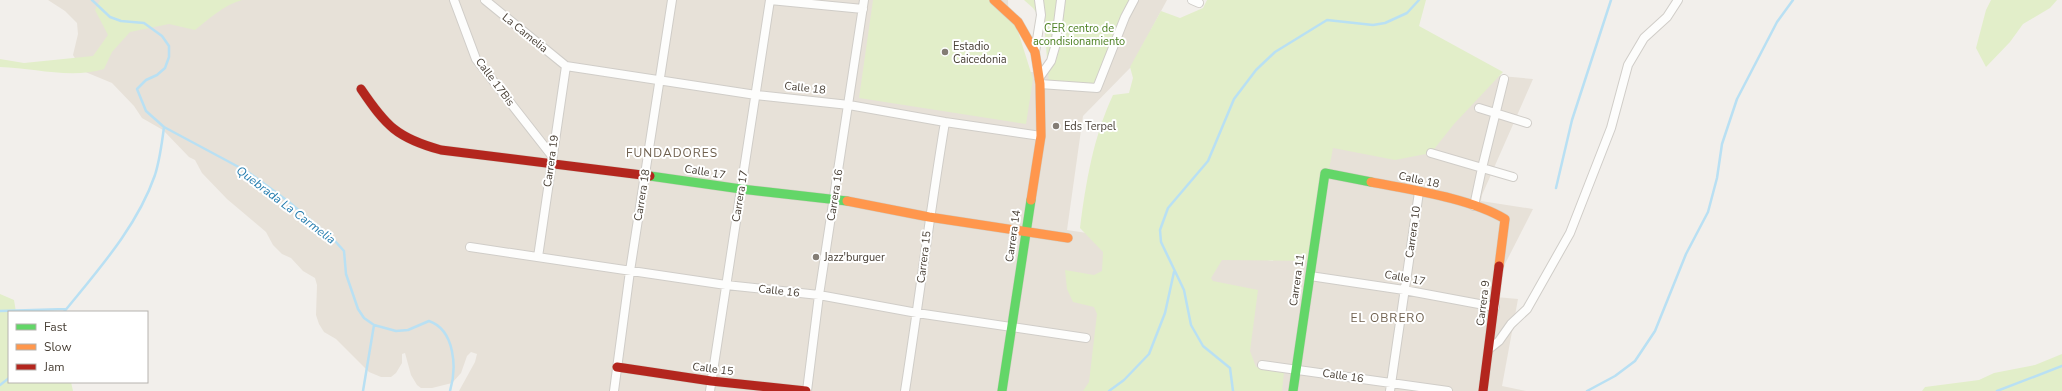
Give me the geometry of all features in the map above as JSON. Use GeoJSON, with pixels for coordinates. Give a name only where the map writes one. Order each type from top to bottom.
{"type":"FeatureCollection","features":[{"type":"Feature","properties":{"kind":"street","name":"Calle 17Bis"},"geometry":{"type":"LineString","coordinates":[[454,0],[476,59],[551,160]]}},
{"type":"Feature","properties":{"kind":"street","name":"La Camelia"},"geometry":{"type":"LineString","coordinates":[[485,0],[566,66]]}},
{"type":"Feature","properties":{"kind":"street","name":"Carrera 18"},"geometry":{"type":"LineString","coordinates":[[614,391],[630,271],[672,0]]}},
{"type":"Feature","properties":{"kind":"street"},"geometry":{"type":"LineString","coordinates":[[770,0],[863,9]]}},
{"type":"Feature","properties":{"kind":"street","name":"Carrera 17"},"geometry":{"type":"LineString","coordinates":[[710,391],[770,0]]}},
{"type":"Feature","properties":{"kind":"street","name":"Carrera 16"},"geometry":{"type":"LineString","coordinates":[[807,391],[819,295],[864,0]]}},
{"type":"Feature","properties":{"kind":"street"},"geometry":{"type":"LineString","coordinates":[[994,0],[1018,22],[1035,52]]}},
{"type":"Feature","properties":{"kind":"street"},"geometry":{"type":"LineString","coordinates":[[1035,52],[1041,15],[1039,0]]}},
{"type":"Feature","properties":{"kind":"street"},"geometry":{"type":"LineString","coordinates":[[1061,0],[1055,47],[1051,61],[1039,81],[1097,88],[1125,18],[1134,0]]}},
{"type":"Feature","properties":{"kind":"street"},"geometry":{"type":"LineString","coordinates":[[1489,348],[1499,341],[1510,324],[1527,309],[1570,233],[1611,128],[1628,65],[1644,38],[1667,17],[1678,0]]}},
{"type":"Feature","properties":{"kind":"street","name":"Carrera 14"},"geometry":{"type":"LineString","coordinates":[[1002,391],[1025,231],[1041,136],[1039,81],[1035,52]]}},
{"type":"Feature","properties":{"kind":"street","name":"Carrera 19"},"geometry":{"type":"LineString","coordinates":[[538,257],[551,160],[566,66]]}},
{"type":"Feature","properties":{"kind":"street","name":"Calle 18"},"geometry":{"type":"LineString","coordinates":[[566,66],[756,95],[849,105],[945,122],[1041,136]]}},
{"type":"Feature","properties":{"kind":"street"},"geometry":{"type":"LineString","coordinates":[[1474,206],[1504,79]]}},
{"type":"Feature","properties":{"kind":"street","name":"Calle 17"},"geometry":{"type":"LineString","coordinates":[[361,89],[382,120],[397,134],[417,144],[440,150],[551,160],[741,189],[834,200],[929,217],[1068,238]]}},
{"type":"Feature","properties":{"kind":"street"},"geometry":{"type":"LineString","coordinates":[[1479,108],[1527,123]]}},
{"type":"Feature","properties":{"kind":"street","name":"Carrera 15"},"geometry":{"type":"LineString","coordinates":[[905,391],[917,313],[929,217],[945,122]]}},
{"type":"Feature","properties":{"kind":"street"},"geometry":{"type":"LineString","coordinates":[[1431,153],[1513,177]]}},
{"type":"Feature","properties":{"kind":"street","name":"Calle 18"},"geometry":{"type":"LineString","coordinates":[[1325,173],[1419,192],[1474,206],[1498,213],[1505,219]]}},
{"type":"Feature","properties":{"kind":"street","name":"Carrera 11"},"geometry":{"type":"LineString","coordinates":[[1293,391],[1325,173]]}},
{"type":"Feature","properties":{"kind":"street","name":"Carrera 10"},"geometry":{"type":"LineString","coordinates":[[1390,387],[1419,192]]}},
{"type":"Feature","properties":{"kind":"street","name":"Carrera 9"},"geometry":{"type":"LineString","coordinates":[[1483,391],[1495,307],[1505,219]]}},
{"type":"Feature","properties":{"kind":"street","name":"Calle 16"},"geometry":{"type":"LineString","coordinates":[[470,247],[726,285],[819,295],[917,313],[1086,338]]}},
{"type":"Feature","properties":{"kind":"street","name":"Calle 17"},"geometry":{"type":"LineString","coordinates":[[1310,276],[1404,290],[1495,307]]}},
{"type":"Feature","properties":{"kind":"street","name":"Calle 16"},"geometry":{"type":"LineString","coordinates":[[1262,365],[1390,387],[1448,391]]}},
{"type":"Feature","properties":{"kind":"street","name":"Calle 15"},"geometry":{"type":"LineString","coordinates":[[617,367],[711,381],[807,391]]}},
{"type":"Feature","properties":{"kind":"shaded area","name":"FUNDADORES"},"geometry":{"type":"Polygon","coordinates":[[[48,0],[1008,0],[1011,73],[1074,70],[1104,0],[1167,0],[1131,67],[1083,116],[1067,230],[1273,261],[1303,70],[1468,73],[1533,79],[1482,195],[1481,201],[1533,209],[1505,264],[1496,297],[1518,299],[1502,386],[1526,391],[459,391],[475,362],[477,354],[471,352],[467,356],[461,373],[452,383],[432,388],[421,388],[417,385],[411,375],[405,353],[402,354],[402,363],[396,373],[391,377],[381,377],[369,372],[336,339],[324,332],[316,315],[317,285],[315,278],[303,271],[291,258],[282,254],[273,245],[266,232],[227,199],[202,173],[195,160],[189,157],[163,130],[142,118],[134,106],[112,83],[83,71],[73,55],[78,34],[77,23],[65,11],[48,0]]]}},
{"type":"Feature","properties":{"kind":"green space"},"geometry":{"type":"Polygon","coordinates":[[[100,0],[242,0],[223,9],[195,30],[169,24],[130,32],[112,52],[104,69],[91,72],[66,73],[0,67],[0,59],[24,63],[93,56],[108,35],[95,10],[100,0]]]}},
{"type":"Feature","properties":{"kind":"green space","name":"Estadio Caicedonia"},"geometry":{"type":"Polygon","coordinates":[[[873,0],[989,0],[1016,25],[1033,79],[1026,124],[859,98],[873,0]]]}},
{"type":"Feature","properties":{"kind":"green space","name":"CER centro de acondisionamiento"},"geometry":{"type":"Polygon","coordinates":[[[1024,0],[1131,0],[1097,86],[1049,82],[1044,23],[1033,8],[1024,0]]]}},
{"type":"Feature","properties":{"kind":"green space"},"geometry":{"type":"Polygon","coordinates":[[[1207,0],[1426,0],[1419,26],[1503,72],[1454,124],[1431,153],[1395,160],[1333,148],[1312,261],[1222,260],[1211,278],[1213,281],[1258,290],[1250,351],[1256,367],[1284,372],[1282,391],[1083,391],[1089,382],[1097,314],[1094,307],[1073,302],[1067,289],[1065,270],[1094,275],[1102,271],[1103,252],[1080,228],[1091,160],[1100,127],[1113,95],[1129,93],[1133,78],[1130,67],[1161,11],[1180,18],[1203,8],[1207,0]]]}},
{"type":"Feature","properties":{"kind":"green space"},"geometry":{"type":"Polygon","coordinates":[[[1991,0],[2057,0],[2050,8],[2023,24],[2010,42],[1986,67],[1976,48],[1986,10],[1991,0]]]}},
{"type":"Feature","properties":{"kind":"green space"},"geometry":{"type":"Polygon","coordinates":[[[0,294],[14,300],[16,311],[8,311],[8,383],[71,383],[73,391],[0,391],[0,294]]]}},
{"type":"Feature","properties":{"kind":"green space"},"geometry":{"type":"Polygon","coordinates":[[[2062,354],[2062,391],[1922,391],[1925,387],[1979,380],[1994,373],[2035,365],[2062,354]]]}},
{"type":"Feature","properties":{"kind":"waterway","name":"Quebrada La Carmelia"},"geometry":{"type":"LineString","coordinates":[[92,0],[110,17],[121,21],[144,23],[162,36],[169,46],[169,57],[165,68],[157,75],[146,80],[137,89],[146,111],[164,127],[248,172],[289,202],[335,241],[344,251],[346,274],[358,309],[364,318],[374,325],[396,331],[408,330],[429,321],[438,326],[444,332],[452,351],[453,372],[450,391]]}},
{"type":"Feature","properties":{"kind":"waterway"},"geometry":{"type":"LineString","coordinates":[[1233,391],[1230,368],[1203,346],[1191,325],[1184,290],[1161,242],[1160,230],[1168,208],[1208,161],[1234,99],[1256,70],[1275,52],[1327,20],[1373,25],[1385,23],[1407,13],[1419,0]]}},
{"type":"Feature","properties":{"kind":"waterway"},"geometry":{"type":"LineString","coordinates":[[1556,188],[1572,120],[1611,0]]}},
{"type":"Feature","properties":{"kind":"waterway"},"geometry":{"type":"LineString","coordinates":[[1587,391],[1615,376],[1635,361],[1655,331],[1686,254],[1708,212],[1717,178],[1722,144],[1737,99],[1777,22],[1793,0]]}},
{"type":"Feature","properties":{"kind":"waterway"},"geometry":{"type":"LineString","coordinates":[[65,311],[116,247],[138,212],[155,175],[160,157],[164,127]]}},
{"type":"Feature","properties":{"kind":"waterway"},"geometry":{"type":"LineString","coordinates":[[1109,391],[1124,380],[1149,354],[1165,313],[1174,272]]}},
{"type":"Feature","properties":{"kind":"waterway"},"geometry":{"type":"LineString","coordinates":[[0,311],[66,309]]}},
{"type":"Feature","properties":{"kind":"waterway"},"geometry":{"type":"LineString","coordinates":[[363,391],[374,325]]}},
{"type":"Feature","properties":{"kind":"waterway"},"geometry":{"type":"LineString","coordinates":[[1997,391],[2062,366]]}},
{"type":"Feature","properties":{"kind":"waterway"},"geometry":{"type":"LineString","coordinates":[[0,385],[8,379]]}},
{"type":"Feature","properties":{"kind":"traffic: fast"},"geometry":{"type":"LineString","coordinates":[[1293,391],[1325,173],[1371,182]]}},
{"type":"Feature","properties":{"kind":"traffic: fast"},"geometry":{"type":"LineString","coordinates":[[650,176],[741,189],[847,201]]}},
{"type":"Feature","properties":{"kind":"traffic: fast"},"geometry":{"type":"LineString","coordinates":[[1002,391],[1031,200]]}},
{"type":"Feature","properties":{"kind":"traffic: slow"},"geometry":{"type":"LineString","coordinates":[[994,0],[1018,22],[1035,52],[1040,84],[1041,136],[1031,200]]}},
{"type":"Feature","properties":{"kind":"traffic: slow"},"geometry":{"type":"LineString","coordinates":[[1371,182],[1458,200],[1475,205],[1505,219],[1499,266]]}},
{"type":"Feature","properties":{"kind":"traffic: slow"},"geometry":{"type":"LineString","coordinates":[[847,201],[929,217],[1068,238]]}},
{"type":"Feature","properties":{"kind":"traffic: jam"},"geometry":{"type":"LineString","coordinates":[[361,89],[378,112],[394,129],[413,141],[441,150],[650,176]]}},
{"type":"Feature","properties":{"kind":"traffic: jam"},"geometry":{"type":"LineString","coordinates":[[1483,391],[1499,266]]}},
{"type":"Feature","properties":{"kind":"traffic: jam"},"geometry":{"type":"LineString","coordinates":[[617,367],[711,381],[806,391]]}},
{"type":"Feature","properties":{"kind":"place","name":"Estadio Caicedonia"},"geometry":{"type":"Point","coordinates":[945,52]}},
{"type":"Feature","properties":{"kind":"place","name":"Eds Terpel"},"geometry":{"type":"Point","coordinates":[1056,126]}},
{"type":"Feature","properties":{"kind":"place","name":"Jazz'burguer"},"geometry":{"type":"Point","coordinates":[816,257]}},
{"type":"Feature","properties":{"kind":"district","name":"FUNDADORES"},"geometry":{"type":"Point","coordinates":[672,153]}},
{"type":"Feature","properties":{"kind":"district","name":"EL OBRERO"},"geometry":{"type":"Point","coordinates":[1388,318]}}]}
